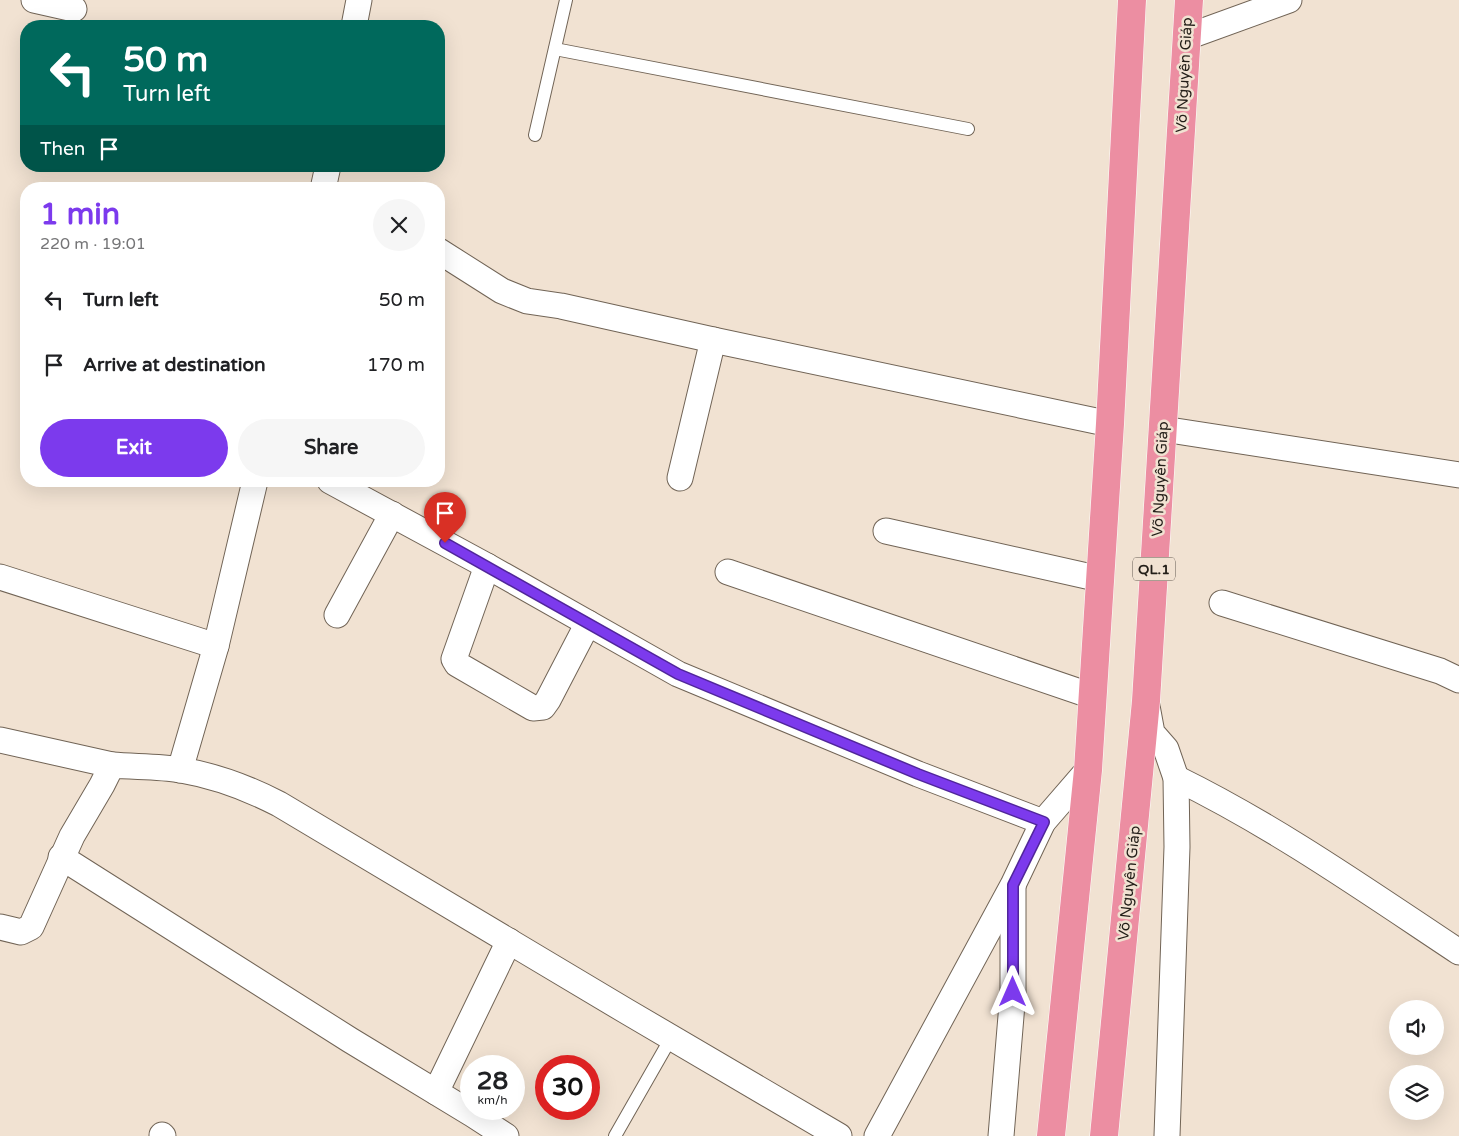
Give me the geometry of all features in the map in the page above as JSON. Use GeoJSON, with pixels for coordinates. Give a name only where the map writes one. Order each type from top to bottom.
{"type":"FeatureCollection","features":[{"type":"Feature","properties":{"kind":"highway"},"geometry":{"type":"LineString","coordinates":[[1052,1136],[1088,770],[1110,424],[1132,0]]}},
{"type":"Feature","properties":{"kind":"highway","name":"Võ Nguyên Giáp"},"geometry":{"type":"LineString","coordinates":[[1104,1136],[1146,701],[1189,0]]}},
{"type":"Feature","properties":{"kind":"street"},"geometry":{"type":"LineString","coordinates":[[34,0],[74,8]]}},
{"type":"Feature","properties":{"kind":"street"},"geometry":{"type":"LineString","coordinates":[[355,20],[359,0]]}},
{"type":"Feature","properties":{"kind":"street"},"geometry":{"type":"LineString","coordinates":[[1186,37],[1289,0]]}},
{"type":"Feature","properties":{"kind":"street"},"geometry":{"type":"LineString","coordinates":[[445,256],[502,292],[527,301],[561,306],[1110,424]]}},
{"type":"Feature","properties":{"kind":"street"},"geometry":{"type":"LineString","coordinates":[[680,478],[713,340]]}},
{"type":"Feature","properties":{"kind":"street"},"geometry":{"type":"LineString","coordinates":[[1163,429],[1459,475]]}},
{"type":"Feature","properties":{"kind":"street"},"geometry":{"type":"LineString","coordinates":[[180,770],[216,646],[254,487]]}},
{"type":"Feature","properties":{"kind":"street"},"geometry":{"type":"LineString","coordinates":[[341,487],[487,566],[678,674],[705,687],[918,774],[1044,822]]}},
{"type":"Feature","properties":{"kind":"street"},"geometry":{"type":"LineString","coordinates":[[337,615],[392,514]]}},
{"type":"Feature","properties":{"kind":"street"},"geometry":{"type":"LineString","coordinates":[[886,531],[1100,579]]}},
{"type":"Feature","properties":{"kind":"street"},"geometry":{"type":"LineString","coordinates":[[487,566],[454,659],[457,664],[533,708],[543,707],[548,700],[588,623]]}},
{"type":"Feature","properties":{"kind":"street"},"geometry":{"type":"LineString","coordinates":[[728,572],[1092,696]]}},
{"type":"Feature","properties":{"kind":"street"},"geometry":{"type":"LineString","coordinates":[[0,577],[216,646]]}},
{"type":"Feature","properties":{"kind":"street"},"geometry":{"type":"LineString","coordinates":[[1222,603],[1440,671],[1459,680]]}},
{"type":"Feature","properties":{"kind":"street"},"geometry":{"type":"LineString","coordinates":[[1146,701],[1152,733],[1166,749],[1176,778],[1177,847],[1167,1136]]}},
{"type":"Feature","properties":{"kind":"street"},"geometry":{"type":"LineString","coordinates":[[0,740],[112,765],[180,770],[220,779],[252,790],[279,804],[839,1136]]}},
{"type":"Feature","properties":{"kind":"street"},"geometry":{"type":"LineString","coordinates":[[0,928],[21,932],[30,927],[61,857],[112,765]]}},
{"type":"Feature","properties":{"kind":"street"},"geometry":{"type":"LineString","coordinates":[[877,1136],[1013,885],[1044,822],[1088,770]]}},
{"type":"Feature","properties":{"kind":"street"},"geometry":{"type":"LineString","coordinates":[[1176,778],[1220,799],[1304,848],[1459,952]]}},
{"type":"Feature","properties":{"kind":"street"},"geometry":{"type":"LineString","coordinates":[[61,857],[350,1040],[506,1136]]}},
{"type":"Feature","properties":{"kind":"street"},"geometry":{"type":"LineString","coordinates":[[1001,1136],[1013,992],[1013,885]]}},
{"type":"Feature","properties":{"kind":"street"},"geometry":{"type":"LineString","coordinates":[[436,1092],[509,941]]}},
{"type":"Feature","properties":{"kind":"lane"},"geometry":{"type":"LineString","coordinates":[[535,135],[566,0]]}},
{"type":"Feature","properties":{"kind":"lane"},"geometry":{"type":"LineString","coordinates":[[555,49],[968,129]]}},
{"type":"Feature","properties":{"kind":"lane"},"geometry":{"type":"LineString","coordinates":[[615,1136],[671,1038]]}},
{"type":"Feature","properties":{"kind":"route"},"geometry":{"type":"LineString","coordinates":[[445,543],[678,674],[705,687],[918,774],[1044,822],[1013,885],[1013,992]]}}]}
